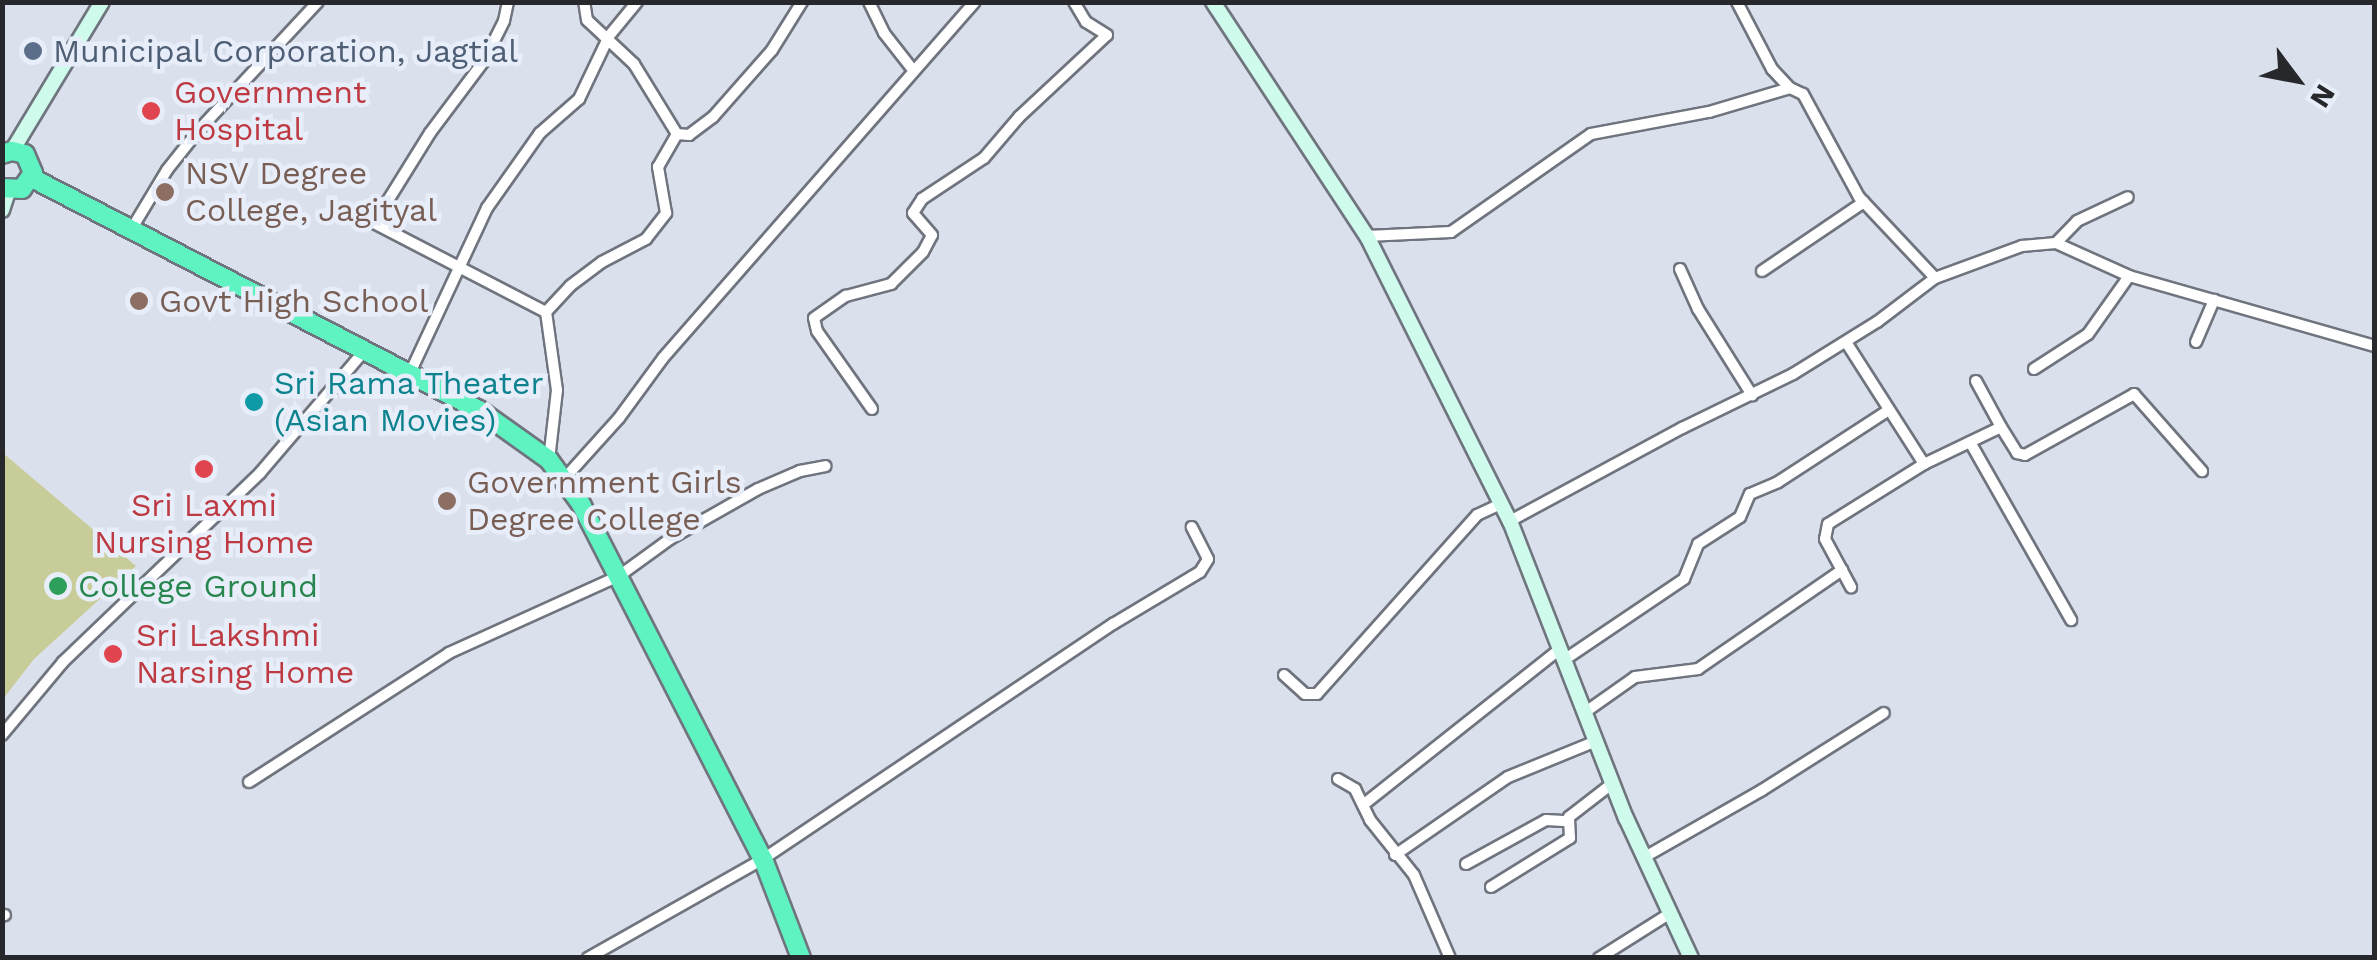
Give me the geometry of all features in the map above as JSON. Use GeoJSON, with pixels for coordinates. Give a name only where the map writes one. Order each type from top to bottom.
{"type":"FeatureCollection","features":[{"type":"Feature","properties":{"kind":"highway"},"geometry":{"type":"LineString","coordinates":[[5,189],[22,189],[32,178],[30,160],[7,152]]}},
{"type":"Feature","properties":{"kind":"highway"},"geometry":{"type":"LineString","coordinates":[[32,178],[410,373],[514,431],[549,460],[564,479],[619,576],[762,859],[801,958]]}},
{"type":"Feature","properties":{"kind":"main road"},"geometry":{"type":"LineString","coordinates":[[7,152],[102,2]]}},
{"type":"Feature","properties":{"kind":"main road"},"geometry":{"type":"LineString","coordinates":[[1213,2],[1366,236],[1501,504],[1644,858],[1691,958]]}},
{"type":"Feature","properties":{"kind":"main road"},"geometry":{"type":"LineString","coordinates":[[2,210],[5,189]]}},
{"type":"Feature","properties":{"kind":"street"},"geometry":{"type":"LineString","coordinates":[[131,230],[167,170],[198,131],[318,2]]}},
{"type":"Feature","properties":{"kind":"street"},"geometry":{"type":"LineString","coordinates":[[508,2],[504,21],[484,62],[430,133],[374,222],[546,312]]}},
{"type":"Feature","properties":{"kind":"street"},"geometry":{"type":"LineString","coordinates":[[584,2],[587,20],[609,36],[634,64],[677,134],[690,136],[713,117],[772,50],[802,2]]}},
{"type":"Feature","properties":{"kind":"street"},"geometry":{"type":"LineString","coordinates":[[410,373],[488,208],[540,134],[579,99],[609,36],[638,2]]}},
{"type":"Feature","properties":{"kind":"street"},"geometry":{"type":"LineString","coordinates":[[869,2],[884,33],[913,70]]}},
{"type":"Feature","properties":{"kind":"street"},"geometry":{"type":"LineString","coordinates":[[564,479],[975,2]]}},
{"type":"Feature","properties":{"kind":"street"},"geometry":{"type":"LineString","coordinates":[[872,410],[817,331],[814,318],[846,296],[891,284],[923,252],[932,235],[913,213],[922,199],[984,158],[1019,118],[1107,34],[1086,22],[1074,2]]}},
{"type":"Feature","properties":{"kind":"street"},"geometry":{"type":"LineString","coordinates":[[1737,2],[1772,70],[1790,88],[1803,94],[1864,202],[1934,278]]}},
{"type":"Feature","properties":{"kind":"street"},"geometry":{"type":"LineString","coordinates":[[1366,236],[1451,232],[1591,134],[1710,112],[1790,88]]}},
{"type":"Feature","properties":{"kind":"street"},"geometry":{"type":"LineString","coordinates":[[546,312],[591,270],[646,239],[666,213],[658,166],[677,134]]}},
{"type":"Feature","properties":{"kind":"street"},"geometry":{"type":"LineString","coordinates":[[2056,242],[2077,221],[2128,198]]}},
{"type":"Feature","properties":{"kind":"street"},"geometry":{"type":"LineString","coordinates":[[1762,271],[1864,202]]}},
{"type":"Feature","properties":{"kind":"street"},"geometry":{"type":"LineString","coordinates":[[1510,522],[1846,342],[1934,278],[2022,246],[2056,242],[2129,276],[2374,346]]}},
{"type":"Feature","properties":{"kind":"street"},"geometry":{"type":"LineString","coordinates":[[1680,269],[1698,309],[1752,395]]}},
{"type":"Feature","properties":{"kind":"street"},"geometry":{"type":"LineString","coordinates":[[2034,369],[2088,334],[2129,276]]}},
{"type":"Feature","properties":{"kind":"street"},"geometry":{"type":"LineString","coordinates":[[2196,342],[2214,300]]}},
{"type":"Feature","properties":{"kind":"street"},"geometry":{"type":"LineString","coordinates":[[546,312],[557,390],[549,460]]}},
{"type":"Feature","properties":{"kind":"street"},"geometry":{"type":"LineString","coordinates":[[1846,342],[1924,464]]}},
{"type":"Feature","properties":{"kind":"street"},"geometry":{"type":"LineString","coordinates":[[2,735],[64,662],[260,473],[365,350]]}},
{"type":"Feature","properties":{"kind":"street"},"geometry":{"type":"LineString","coordinates":[[1976,381],[2017,453],[2025,455],[2134,394],[2202,471]]}},
{"type":"Feature","properties":{"kind":"street"},"geometry":{"type":"LineString","coordinates":[[1363,805],[1562,655],[1625,615],[1650,606],[1684,579],[1698,544],[1740,517],[1750,494],[1778,482],[1889,410]]}},
{"type":"Feature","properties":{"kind":"street"},"geometry":{"type":"LineString","coordinates":[[1852,587],[1825,539],[1828,524],[1924,464],[2001,427]]}},
{"type":"Feature","properties":{"kind":"street"},"geometry":{"type":"LineString","coordinates":[[1970,442],[2071,620]]}},
{"type":"Feature","properties":{"kind":"street"},"geometry":{"type":"LineString","coordinates":[[250,782],[449,653],[619,576],[670,539],[758,489],[800,470],[826,466]]}},
{"type":"Feature","properties":{"kind":"street"},"geometry":{"type":"LineString","coordinates":[[1284,675],[1305,694],[1317,694],[1476,515],[1501,504]]}},
{"type":"Feature","properties":{"kind":"street"},"geometry":{"type":"LineString","coordinates":[[588,958],[762,859],[1114,624],[1200,572],[1208,559],[1192,526]]}},
{"type":"Feature","properties":{"kind":"street"},"geometry":{"type":"LineString","coordinates":[[1584,713],[1635,677],[1698,669],[1842,570]]}},
{"type":"Feature","properties":{"kind":"street"},"geometry":{"type":"LineString","coordinates":[[1644,858],[1884,713]]}},
{"type":"Feature","properties":{"kind":"street"},"geometry":{"type":"LineString","coordinates":[[1395,855],[1508,778],[1596,741]]}},
{"type":"Feature","properties":{"kind":"street"},"geometry":{"type":"LineString","coordinates":[[1338,779],[1355,788],[1395,855],[1414,875],[1450,958]]}},
{"type":"Feature","properties":{"kind":"street"},"geometry":{"type":"LineString","coordinates":[[1466,864],[1546,820],[1568,822],[1613,783]]}},
{"type":"Feature","properties":{"kind":"street"},"geometry":{"type":"LineString","coordinates":[[1490,887],[1570,838],[1568,822]]}},
{"type":"Feature","properties":{"kind":"street"},"geometry":{"type":"LineString","coordinates":[[1599,958],[1669,914]]}},
{"type":"Feature","properties":{"kind":"green space","name":"College Ground"},"geometry":{"type":"Polygon","coordinates":[[[3,453],[136,566],[34,659],[3,699],[3,453]]]}},
{"type":"Feature","properties":{"kind":"place","name":"Municipal Corporation, Jagtial"},"geometry":{"type":"Point","coordinates":[33,51]}},
{"type":"Feature","properties":{"kind":"place","name":"Government Hospital"},"geometry":{"type":"Point","coordinates":[151,111]}},
{"type":"Feature","properties":{"kind":"place","name":"NSV Degree College, Jagityal"},"geometry":{"type":"Point","coordinates":[165,192]}},
{"type":"Feature","properties":{"kind":"place","name":"Govt High School"},"geometry":{"type":"Point","coordinates":[139,301]}},
{"type":"Feature","properties":{"kind":"place","name":"Sri Rama Theater (Asian Movies)"},"geometry":{"type":"Point","coordinates":[254,402]}},
{"type":"Feature","properties":{"kind":"place","name":"Sri Laxmi Nursing Home"},"geometry":{"type":"Point","coordinates":[204,469]}},
{"type":"Feature","properties":{"kind":"place","name":"Government Girls Degree College"},"geometry":{"type":"Point","coordinates":[447,501]}},
{"type":"Feature","properties":{"kind":"place","name":"College Ground"},"geometry":{"type":"Point","coordinates":[58,586]}},
{"type":"Feature","properties":{"kind":"place","name":"Sri Lakshmi Narsing Home"},"geometry":{"type":"Point","coordinates":[113,654]}}]}
